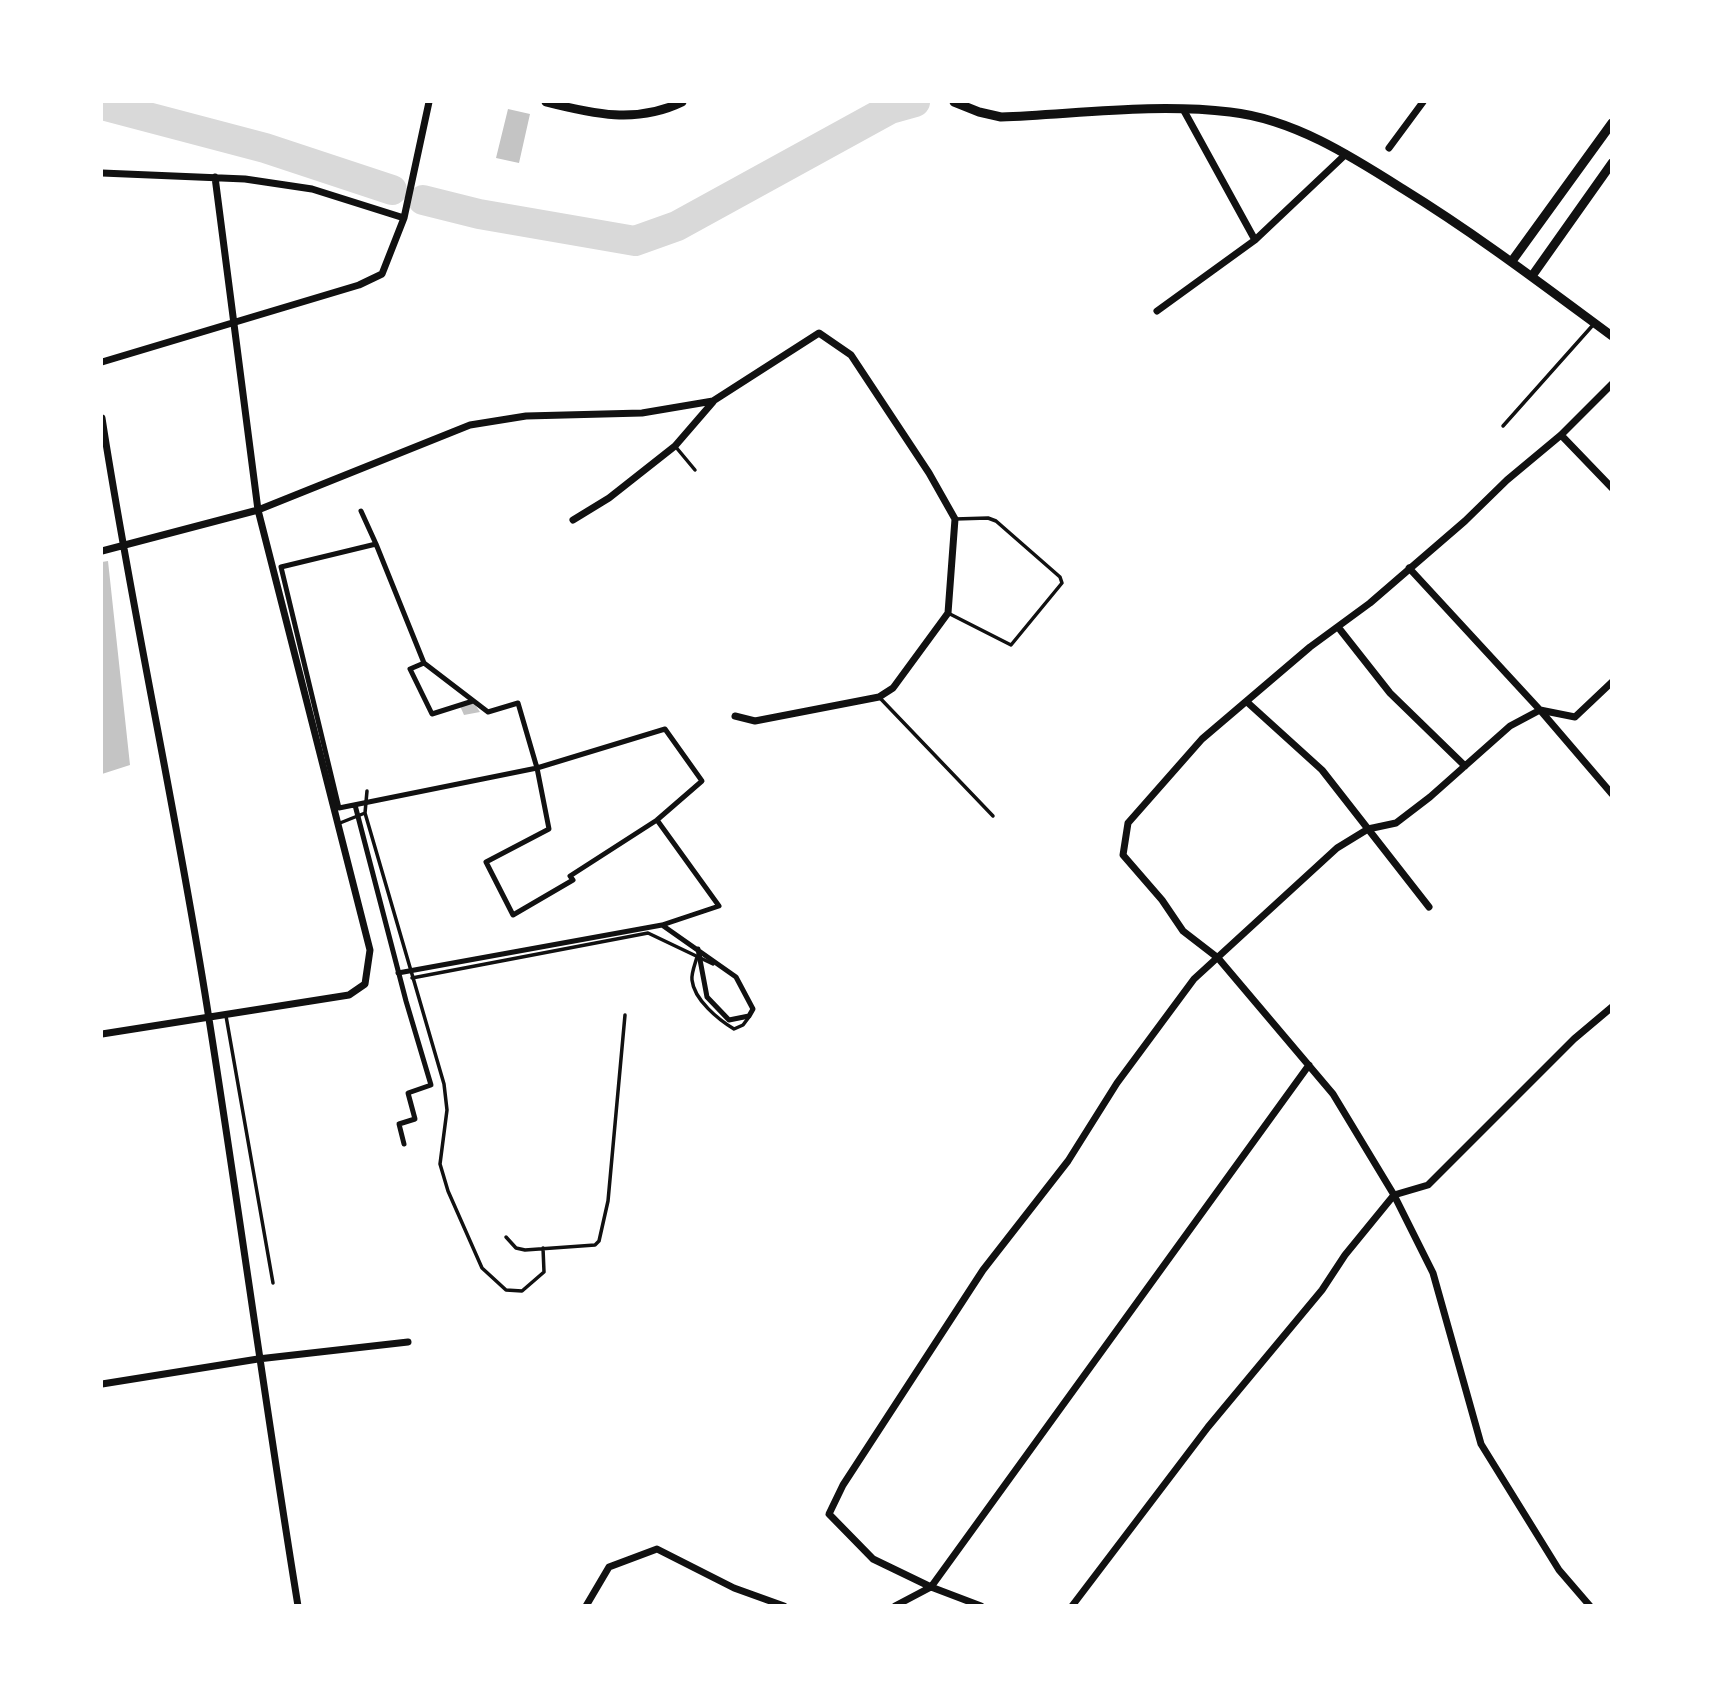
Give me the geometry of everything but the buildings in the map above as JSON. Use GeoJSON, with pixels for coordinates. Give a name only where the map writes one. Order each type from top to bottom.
{"type":"FeatureCollection","features":[{"type":"Feature","properties":{"kind":"street"},"geometry":{"type":"LineString","coordinates":[[102,362],[359,285],[382,274],[404,218],[429,102]]}},
{"type":"Feature","properties":{"kind":"street"},"geometry":{"type":"LineString","coordinates":[[546,102],[607,116],[665,110],[682,102]]}},
{"type":"Feature","properties":{"kind":"street"},"geometry":{"type":"LineString","coordinates":[[1389,148],[1423,102]]}},
{"type":"Feature","properties":{"kind":"street"},"geometry":{"type":"LineString","coordinates":[[957,103],[1001,117],[1183,109],[1231,112],[1268,119],[1346,154],[1512,261],[1612,336]]}},
{"type":"Feature","properties":{"kind":"street"},"geometry":{"type":"LineString","coordinates":[[1183,109],[1255,240]]}},
{"type":"Feature","properties":{"kind":"street"},"geometry":{"type":"LineString","coordinates":[[1512,261],[1612,123]]}},
{"type":"Feature","properties":{"kind":"street"},"geometry":{"type":"LineString","coordinates":[[1157,311],[1255,240],[1346,154]]}},
{"type":"Feature","properties":{"kind":"street"},"geometry":{"type":"LineString","coordinates":[[1532,276],[1612,163]]}},
{"type":"Feature","properties":{"kind":"street"},"geometry":{"type":"LineString","coordinates":[[102,173],[215,177],[312,189],[404,218]]}},
{"type":"Feature","properties":{"kind":"street"},"geometry":{"type":"LineString","coordinates":[[102,1034],[349,995],[365,984],[370,950],[258,510],[215,177]]}},
{"type":"Feature","properties":{"kind":"street"},"geometry":{"type":"LineString","coordinates":[[573,520],[609,498],[675,446],[713,401],[819,333],[851,355],[929,473],[955,519],[948,613],[893,688],[879,697],[755,720],[735,716]]}},
{"type":"Feature","properties":{"kind":"street"},"geometry":{"type":"LineString","coordinates":[[1590,1605],[1559,1570],[1481,1444],[1433,1273],[1394,1195],[1333,1094],[1218,958],[1183,931],[1162,900],[1123,855],[1128,823],[1202,739],[1409,568],[1562,435],[1612,384]]}},
{"type":"Feature","properties":{"kind":"street"},"geometry":{"type":"LineString","coordinates":[[102,551],[258,510],[470,425],[526,416],[642,413],[713,401]]}},
{"type":"Feature","properties":{"kind":"street"},"geometry":{"type":"LineString","coordinates":[[102,418],[122,546],[209,1017],[258,1359],[298,1605]]}},
{"type":"Feature","properties":{"kind":"street"},"geometry":{"type":"LineString","coordinates":[[1562,435],[1612,488]]}},
{"type":"Feature","properties":{"kind":"street"},"geometry":{"type":"LineString","coordinates":[[361,511],[376,544],[424,663],[488,712],[518,703],[537,768],[549,829],[486,862],[513,915],[573,880],[570,876],[657,820],[702,781],[665,729],[537,768],[339,808],[281,567],[376,544]]}},
{"type":"Feature","properties":{"kind":"street"},"geometry":{"type":"LineString","coordinates":[[1409,568],[1540,710],[1612,794]]}},
{"type":"Feature","properties":{"kind":"street"},"geometry":{"type":"LineString","coordinates":[[1338,627],[1390,693],[1465,766]]}},
{"type":"Feature","properties":{"kind":"street"},"geometry":{"type":"LineString","coordinates":[[424,663],[410,669],[432,713],[473,701]]}},
{"type":"Feature","properties":{"kind":"street"},"geometry":{"type":"LineString","coordinates":[[981,1605],[931,1587],[873,1559],[829,1514],[844,1485],[984,1270],[1068,1161],[1117,1083],[1194,979],[1337,848],[1368,829],[1396,822],[1510,726],[1540,710],[1575,717],[1612,682]]}},
{"type":"Feature","properties":{"kind":"street"},"geometry":{"type":"LineString","coordinates":[[1247,702],[1322,769],[1429,907]]}},
{"type":"Feature","properties":{"kind":"street"},"geometry":{"type":"LineString","coordinates":[[355,805],[398,973],[431,1085],[408,1093],[415,1119],[399,1124],[404,1144]]}},
{"type":"Feature","properties":{"kind":"street"},"geometry":{"type":"LineString","coordinates":[[398,973],[662,925],[719,906],[657,820]]}},
{"type":"Feature","properties":{"kind":"street"},"geometry":{"type":"LineString","coordinates":[[662,925],[698,949],[736,977],[752,1006],[750,1016],[729,1020],[707,998],[698,949]]}},
{"type":"Feature","properties":{"kind":"street"},"geometry":{"type":"LineString","coordinates":[[1072,1605],[1208,1427],[1322,1290],[1345,1255],[1394,1195],[1428,1185],[1574,1038],[1612,1007]]}},
{"type":"Feature","properties":{"kind":"street"},"geometry":{"type":"LineString","coordinates":[[895,1605],[931,1587],[1308,1065]]}},
{"type":"Feature","properties":{"kind":"street"},"geometry":{"type":"LineString","coordinates":[[102,1384],[258,1359],[408,1342]]}},
{"type":"Feature","properties":{"kind":"street"},"geometry":{"type":"LineString","coordinates":[[586,1605],[609,1567],[657,1549],[734,1587],[784,1605]]}},
{"type":"Feature","properties":{"kind":"lane"},"geometry":{"type":"LineString","coordinates":[[1503,426],[1594,323]]}},
{"type":"Feature","properties":{"kind":"lane"},"geometry":{"type":"LineString","coordinates":[[675,446],[695,470]]}},
{"type":"Feature","properties":{"kind":"lane"},"geometry":{"type":"LineString","coordinates":[[948,613],[1011,645],[1062,583],[1060,577],[996,521],[988,518],[955,519]]}},
{"type":"Feature","properties":{"kind":"lane"},"geometry":{"type":"LineString","coordinates":[[879,697],[992,816]]}},
{"type":"Feature","properties":{"kind":"lane"},"geometry":{"type":"LineString","coordinates":[[367,791],[365,813],[445,1093],[447,1110],[440,1164],[448,1191],[482,1268],[506,1290],[522,1291],[544,1272],[543,1248]]}},
{"type":"Feature","properties":{"kind":"lane"},"geometry":{"type":"LineString","coordinates":[[338,824],[365,813]]}},
{"type":"Feature","properties":{"kind":"lane"},"geometry":{"type":"LineString","coordinates":[[412,978],[538,956],[631,933],[648,933],[732,975],[752,1006]]}},
{"type":"Feature","properties":{"kind":"lane"},"geometry":{"type":"LineString","coordinates":[[698,958],[692,980],[696,991],[720,1021],[734,1029],[743,1025],[750,1016]]}},
{"type":"Feature","properties":{"kind":"lane"},"geometry":{"type":"LineString","coordinates":[[225,1014],[272,1283]]}},
{"type":"Feature","properties":{"kind":"lane"},"geometry":{"type":"LineString","coordinates":[[506,1237],[516,1248],[543,1248],[594,1245],[602,1234],[625,1015]]}},
{"type":"Feature","properties":{"kind":"waterway"},"geometry":{"type":"LineString","coordinates":[[423,200],[479,214],[635,241],[677,226],[890,109],[915,102]]}},
{"type":"Feature","properties":{"kind":"waterway"},"geometry":{"type":"LineString","coordinates":[[102,105],[265,148],[392,190]]}}]}
